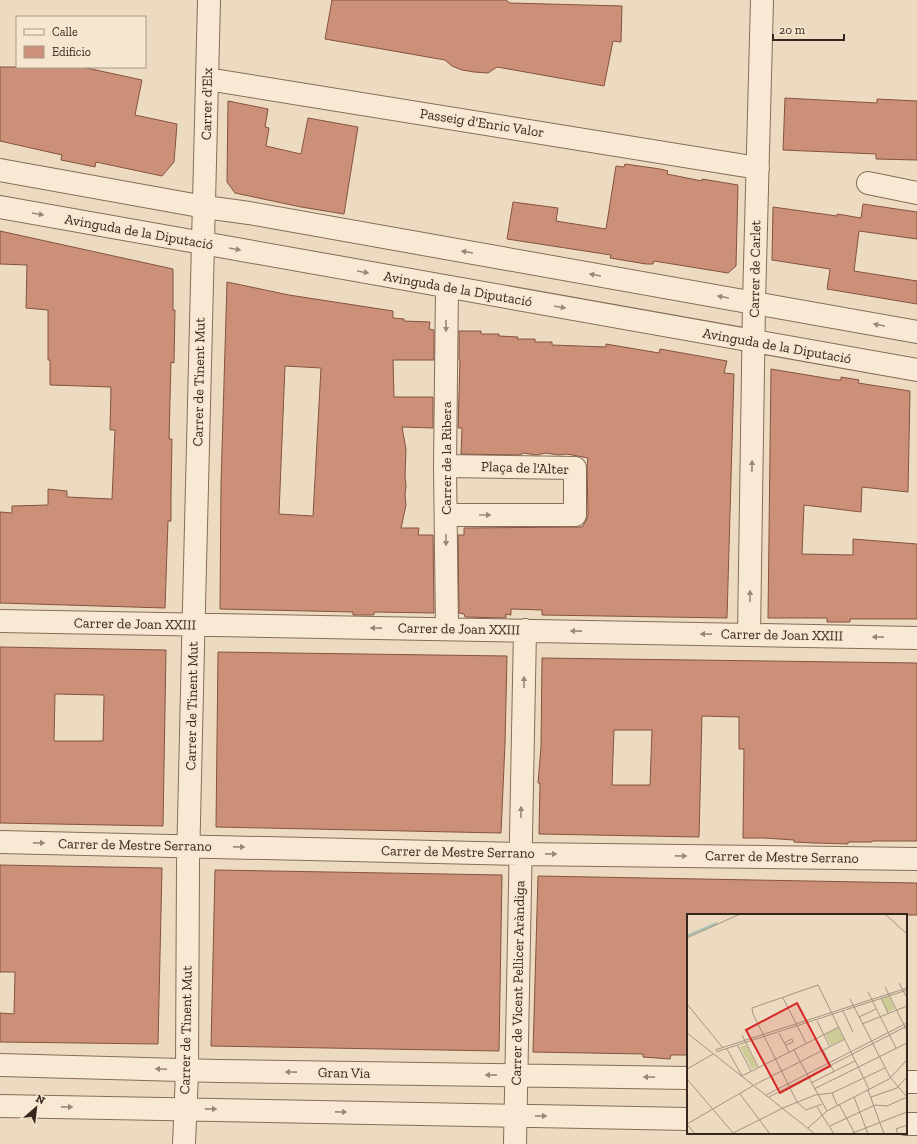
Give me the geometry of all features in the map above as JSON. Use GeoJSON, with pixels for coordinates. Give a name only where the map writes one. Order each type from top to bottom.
{"type":"FeatureCollection","features":[{"type":"Feature","properties":{"kind":"street","name":"Carrer d'Elx"},"geometry":{"type":"LineString","coordinates":[[203,244],[209,0]]}},
{"type":"Feature","properties":{"kind":"street","name":"Carrer de Carlet"},"geometry":{"type":"LineString","coordinates":[[749,634],[754,303],[762,0]]}},
{"type":"Feature","properties":{"kind":"street","name":"Passeig d'Enric Valor"},"geometry":{"type":"LineString","coordinates":[[207,79],[758,168]]}},
{"type":"Feature","properties":{"kind":"street"},"geometry":{"type":"LineString","coordinates":[[0,170],[205,207],[257,214],[917,332]]}},
{"type":"Feature","properties":{"kind":"street"},"geometry":{"type":"LineString","coordinates":[[868,183],[917,193]]}},
{"type":"Feature","properties":{"kind":"street","name":"Avinguda de la Diputació"},"geometry":{"type":"LineString","coordinates":[[0,208],[917,370]]}},
{"type":"Feature","properties":{"kind":"street","name":"Carrer de Tinent Mut"},"geometry":{"type":"LineString","coordinates":[[184,1144],[187,1070],[189,846],[203,244]]}},
{"type":"Feature","properties":{"kind":"street","name":"Carrer de la Ribera"},"geometry":{"type":"LineString","coordinates":[[447,287],[445,466],[447,629]]}},
{"type":"Feature","properties":{"kind":"street","name":"Plaça de l'Alter"},"geometry":{"type":"LineString","coordinates":[[445,466],[575,468],[575,515],[446,514]]}},
{"type":"Feature","properties":{"kind":"street","name":"Carrer de Joan XXIII"},"geometry":{"type":"LineString","coordinates":[[0,621],[917,638]]}},
{"type":"Feature","properties":{"kind":"street","name":"Carrer de Vicent Pellicer Aràndiga"},"geometry":{"type":"LineString","coordinates":[[514,1144],[525,630]]}},
{"type":"Feature","properties":{"kind":"street","name":"Carrer de Mestre Serrano"},"geometry":{"type":"LineString","coordinates":[[0,842],[520,854],[917,859]]}},
{"type":"Feature","properties":{"kind":"street","name":"Gran Via"},"geometry":{"type":"LineString","coordinates":[[0,1065],[187,1070],[687,1078]]}},
{"type":"Feature","properties":{"kind":"street"},"geometry":{"type":"LineString","coordinates":[[0,1106],[687,1119]]}},
{"type":"Feature","properties":{"kind":"building"},"geometry":{"type":"Polygon","coordinates":[[[332,0],[506,0],[510,3],[622,6],[621,42],[613,41],[604,86],[497,67],[488,73],[474,72],[462,70],[452,66],[445,60],[325,39],[332,0]]]}},
{"type":"Feature","properties":{"kind":"building"},"geometry":{"type":"Polygon","coordinates":[[[0,67],[87,68],[142,80],[135,115],[177,124],[174,162],[162,176],[96,162],[95,167],[61,160],[62,155],[0,141],[0,67]]]}},
{"type":"Feature","properties":{"kind":"building"},"geometry":{"type":"Polygon","coordinates":[[[785,98],[877,103],[877,99],[917,101],[917,160],[876,159],[876,154],[783,150],[785,98]]]}},
{"type":"Feature","properties":{"kind":"building"},"geometry":{"type":"Polygon","coordinates":[[[228,101],[268,109],[265,127],[269,128],[266,146],[301,154],[308,118],[358,127],[344,214],[301,207],[235,193],[227,182],[228,101]]]}},
{"type":"Feature","properties":{"kind":"building"},"geometry":{"type":"Polygon","coordinates":[[[625,164],[660,169],[668,171],[667,174],[702,181],[702,179],[738,185],[736,266],[728,273],[654,261],[653,264],[646,264],[610,258],[611,255],[507,239],[513,202],[558,208],[556,221],[606,229],[616,166],[624,167],[625,164]]]}},
{"type":"Feature","properties":{"kind":"building"},"geometry":{"type":"Polygon","coordinates":[[[863,204],[917,212],[917,239],[859,231],[854,271],[917,281],[917,304],[827,289],[830,269],[772,260],[773,207],[861,218],[863,204]]]}},
{"type":"Feature","properties":{"kind":"building"},"geometry":{"type":"Polygon","coordinates":[[[0,231],[173,269],[173,310],[175,310],[174,363],[171,362],[169,439],[172,439],[171,521],[168,521],[165,608],[0,603],[0,512],[12,513],[12,506],[48,505],[48,489],[67,491],[67,497],[112,499],[115,430],[110,430],[111,387],[50,385],[50,360],[48,360],[48,310],[26,308],[27,265],[0,264],[0,231]]]}},
{"type":"Feature","properties":{"kind":"building"},"geometry":{"type":"Polygon","coordinates":[[[227,282],[289,295],[393,311],[393,318],[404,319],[404,321],[430,322],[429,329],[434,330],[434,360],[393,360],[394,397],[433,397],[433,428],[402,427],[406,449],[406,505],[401,528],[419,528],[418,535],[433,535],[434,613],[374,612],[374,615],[353,615],[353,612],[220,609],[221,483],[227,282]],[[285,366],[279,514],[313,516],[321,368],[285,366]]]}},
{"type":"Feature","properties":{"kind":"building"},"geometry":{"type":"Polygon","coordinates":[[[459,331],[481,331],[481,334],[499,334],[499,336],[518,337],[517,339],[535,339],[535,342],[552,342],[552,345],[606,347],[606,344],[659,353],[660,349],[727,361],[724,373],[734,374],[727,618],[542,615],[542,610],[511,609],[511,615],[506,614],[506,618],[465,617],[464,614],[459,613],[458,535],[464,535],[464,528],[582,527],[588,515],[588,458],[567,454],[559,455],[546,453],[536,455],[524,453],[519,455],[461,454],[462,428],[458,428],[460,360],[459,331]]]}},
{"type":"Feature","properties":{"kind":"building"},"geometry":{"type":"Polygon","coordinates":[[[771,369],[837,380],[841,380],[841,377],[859,380],[858,383],[910,391],[908,492],[862,487],[861,512],[804,505],[802,554],[853,555],[853,539],[917,544],[917,619],[850,619],[850,622],[827,622],[827,618],[768,618],[771,369]]]}},
{"type":"Feature","properties":{"kind":"building"},"geometry":{"type":"Polygon","coordinates":[[[0,647],[166,650],[163,826],[0,823],[0,647]],[[55,694],[54,741],[103,741],[104,695],[55,694]]]}},
{"type":"Feature","properties":{"kind":"building"},"geometry":{"type":"Polygon","coordinates":[[[218,652],[507,656],[501,833],[216,827],[218,652]]]}},
{"type":"Feature","properties":{"kind":"building"},"geometry":{"type":"Polygon","coordinates":[[[542,658],[917,663],[917,841],[848,842],[848,844],[743,838],[744,749],[739,749],[739,717],[702,716],[699,837],[539,834],[540,783],[538,783],[541,747],[542,658]],[[614,730],[612,785],[650,785],[652,730],[614,730]]]}},
{"type":"Feature","properties":{"kind":"building"},"geometry":{"type":"Polygon","coordinates":[[[0,865],[162,868],[158,1044],[0,1042],[0,1013],[14,1014],[15,972],[0,972],[0,865]]]}},
{"type":"Feature","properties":{"kind":"building"},"geometry":{"type":"Polygon","coordinates":[[[215,870],[502,875],[499,1051],[211,1046],[215,870]]]}},
{"type":"Feature","properties":{"kind":"building"},"geometry":{"type":"Polygon","coordinates":[[[538,876],[917,883],[917,915],[687,914],[687,1055],[671,1055],[670,1059],[643,1057],[643,1054],[533,1052],[538,876]]]}}]}
